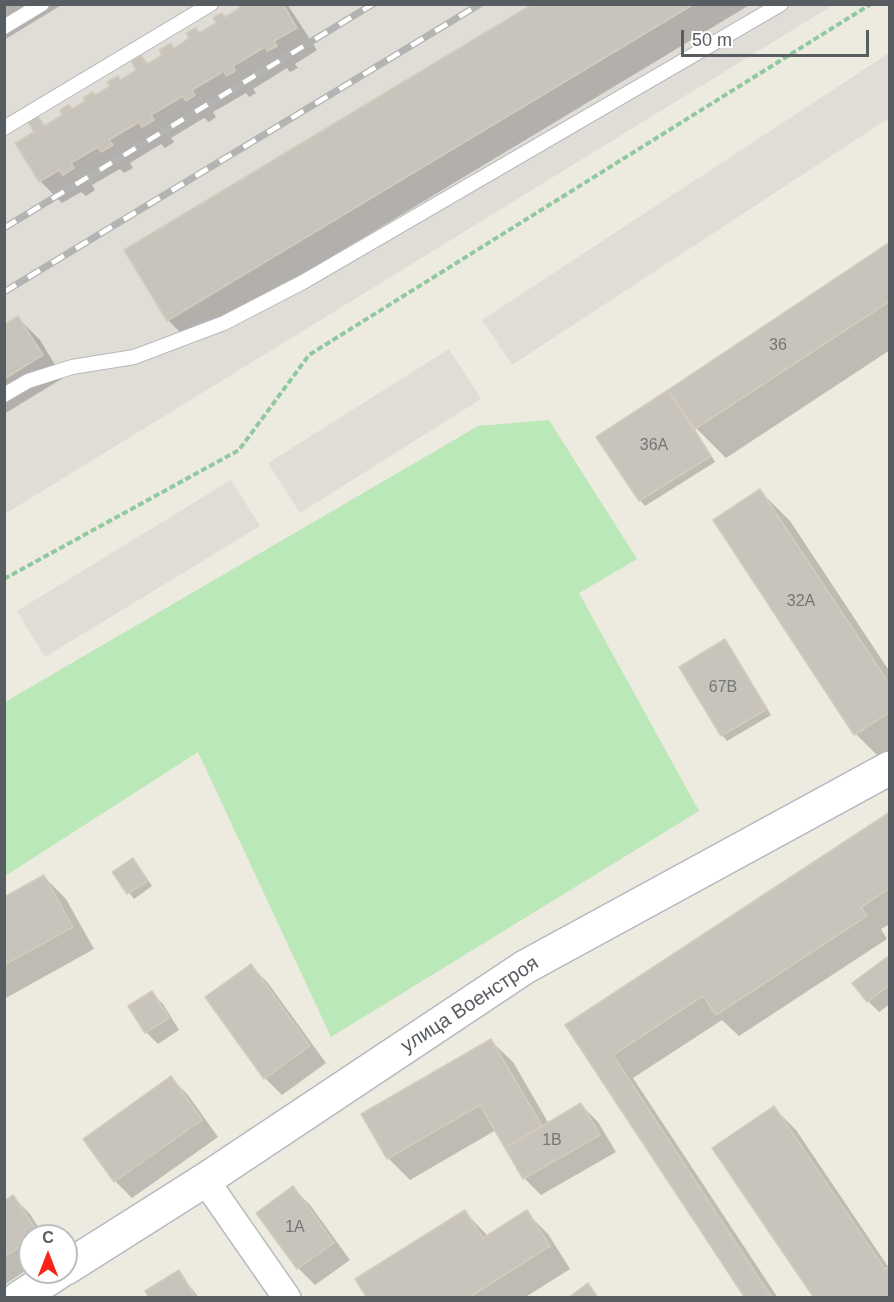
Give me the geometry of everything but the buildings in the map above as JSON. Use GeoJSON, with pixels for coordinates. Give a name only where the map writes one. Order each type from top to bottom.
{"type":"FeatureCollection","features":[{"type":"Feature","properties":{"kind":"street","name":"улица Военстроя"},"geometry":{"type":"LineString","coordinates":[[78,1260],[205,1180],[525,967],[890,768]]}},
{"type":"Feature","properties":{"kind":"street"},"geometry":{"type":"LineString","coordinates":[[205,1180],[287,1298]]}},
{"type":"Feature","properties":{"kind":"street"},"geometry":{"type":"LineString","coordinates":[[19,1298],[41,1284]]}},
{"type":"Feature","properties":{"kind":"lane"},"geometry":{"type":"LineString","coordinates":[[4,27],[42,4]]}},
{"type":"Feature","properties":{"kind":"lane"},"geometry":{"type":"LineString","coordinates":[[4,129],[211,4]]}},
{"type":"Feature","properties":{"kind":"lane"},"geometry":{"type":"LineString","coordinates":[[4,395],[28,381],[72,367],[134,357],[224,323],[303,282],[781,4]]}},
{"type":"Feature","properties":{"kind":"path"},"geometry":{"type":"LineString","coordinates":[[4,579],[239,450],[309,355],[871,4]]}},
{"type":"Feature","properties":{"kind":"shaded area"},"geometry":{"type":"Polygon","coordinates":[[[5,5],[833,5],[5,514],[5,5]]]}},
{"type":"Feature","properties":{"kind":"shaded area"},"geometry":{"type":"Polygon","coordinates":[[[889,53],[889,118],[512,365],[482,320],[889,53]]]}},
{"type":"Feature","properties":{"kind":"shaded area"},"geometry":{"type":"Polygon","coordinates":[[[449,349],[481,399],[300,513],[268,463],[449,349]]]}},
{"type":"Feature","properties":{"kind":"shaded area"},"geometry":{"type":"Polygon","coordinates":[[[231,480],[260,526],[45,657],[17,611],[231,480]]]}},
{"type":"Feature","properties":{"kind":"green space"},"geometry":{"type":"Polygon","coordinates":[[[549,420],[637,559],[579,593],[699,811],[331,1037],[198,752],[5,876],[5,702],[478,426],[549,420]]]}},
{"type":"Feature","properties":{"kind":"railway"},"geometry":{"type":"LineString","coordinates":[[4,228],[373,4]]}},
{"type":"Feature","properties":{"kind":"railway"},"geometry":{"type":"LineString","coordinates":[[4,292],[480,4]]}}]}
